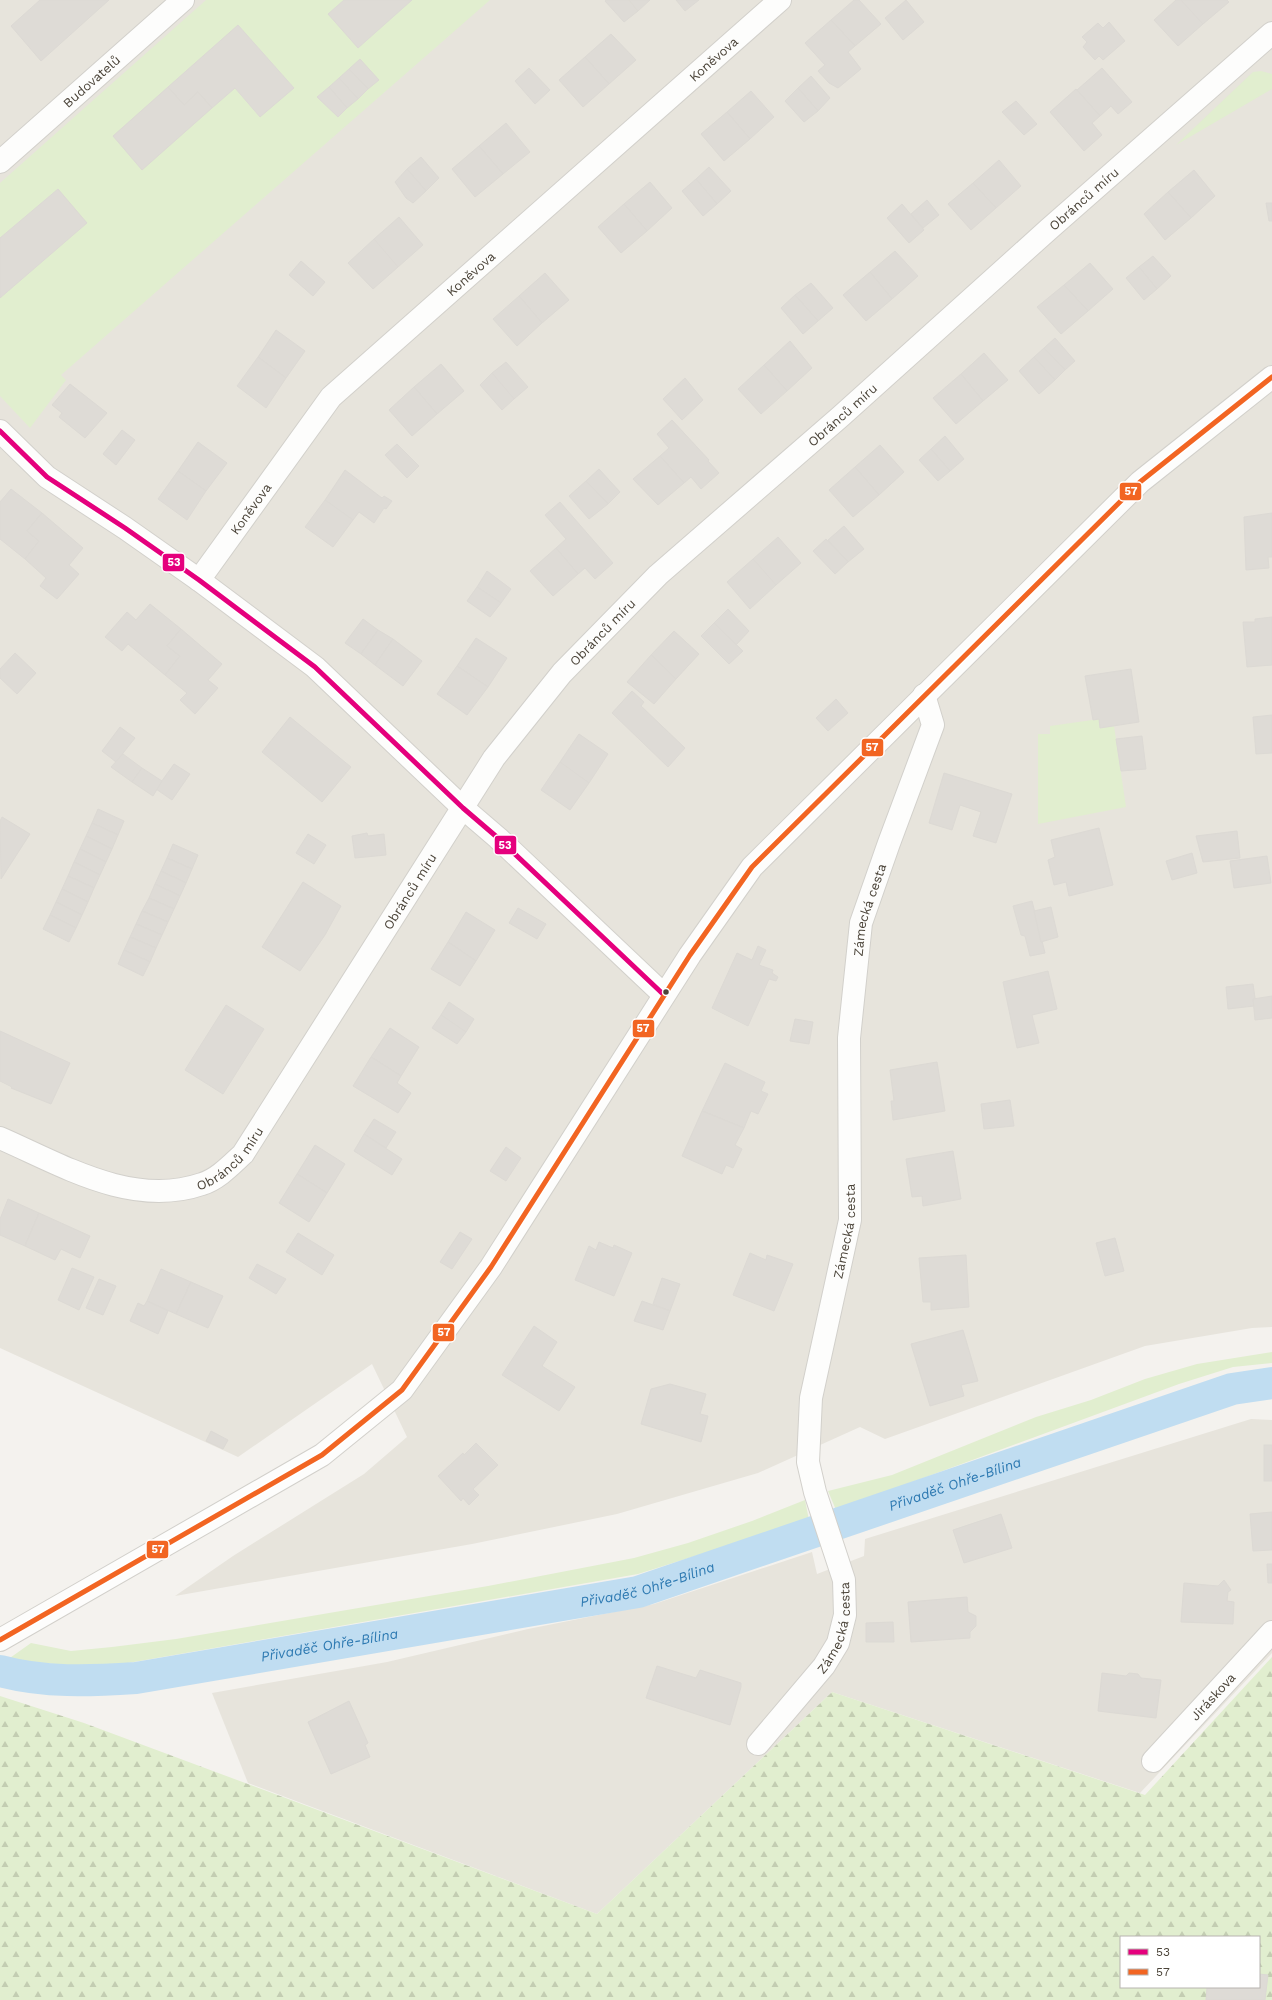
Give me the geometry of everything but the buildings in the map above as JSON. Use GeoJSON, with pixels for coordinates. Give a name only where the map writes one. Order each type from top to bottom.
{"type":"FeatureCollection","features":[{"type":"Feature","properties":{"kind":"street","name":"Budovatelů"},"geometry":{"type":"LineString","coordinates":[[0,162],[183,0]]}},
{"type":"Feature","properties":{"kind":"street","name":"Koněvova"},"geometry":{"type":"LineString","coordinates":[[199,580],[331,397],[780,0]]}},
{"type":"Feature","properties":{"kind":"street","name":"Obránců míru"},"geometry":{"type":"LineString","coordinates":[[0,1138],[103,1183],[141,1191],[177,1191],[203,1184],[226,1170],[243,1154],[494,758],[562,673],[658,575],[840,417],[1054,224],[1272,33]]}},
{"type":"Feature","properties":{"kind":"street"},"geometry":{"type":"LineString","coordinates":[[4,1637],[322,1455],[402,1390],[491,1267],[690,955],[752,867],[1140,482],[1272,377]]}},
{"type":"Feature","properties":{"kind":"street"},"geometry":{"type":"LineString","coordinates":[[0,431],[47,477],[199,580],[315,667],[462,808],[498,838],[664,995]]}},
{"type":"Feature","properties":{"kind":"street","name":"Zámecká cesta"},"geometry":{"type":"LineString","coordinates":[[758,1744],[824,1666],[838,1643],[845,1615],[844,1580],[815,1492],[808,1462],[811,1398],[850,1220],[849,1038],[861,924],[889,843],[933,726],[924,696]]}},
{"type":"Feature","properties":{"kind":"street","name":"Jiráskova"},"geometry":{"type":"LineString","coordinates":[[1153,1761],[1272,1632]]}},
{"type":"Feature","properties":{"kind":"shaded area"},"geometry":{"type":"Polygon","coordinates":[[[0,0],[1272,0],[1272,1327],[1252,1328],[1145,1346],[885,1439],[860,1427],[758,1473],[617,1514],[472,1544],[175,1596],[233,1556],[364,1474],[407,1437],[372,1364],[238,1457],[0,1348],[0,0]]]}},
{"type":"Feature","properties":{"kind":"shaded area"},"geometry":{"type":"Polygon","coordinates":[[[1251,1419],[1272,1420],[1272,1653],[1140,1793],[832,1692],[597,1914],[248,1783],[212,1693],[387,1662],[528,1629],[654,1604],[812,1552],[817,1574],[864,1556],[865,1539],[1251,1419]]]}},
{"type":"Feature","properties":{"kind":"green space"},"geometry":{"type":"Polygon","coordinates":[[[206,0],[490,0],[61,375],[66,380],[30,428],[0,396],[0,183],[206,0]]]}},
{"type":"Feature","properties":{"kind":"green space"},"geometry":{"type":"Polygon","coordinates":[[[1261,71],[1272,74],[1272,89],[1176,145],[1253,72],[1261,71]]]}},
{"type":"Feature","properties":{"kind":"green space"},"geometry":{"type":"Polygon","coordinates":[[[1099,719],[1101,728],[1114,726],[1126,807],[1038,824],[1038,734],[1050,734],[1050,726],[1099,719]]]}},
{"type":"Feature","properties":{"kind":"green space"},"geometry":{"type":"Polygon","coordinates":[[[1272,1352],[1272,1363],[1233,1367],[1179,1384],[836,1510],[828,1491],[892,1475],[1036,1417],[1091,1400],[1145,1379],[1197,1364],[1272,1352]]]}},
{"type":"Feature","properties":{"kind":"green space"},"geometry":{"type":"Polygon","coordinates":[[[805,1500],[809,1520],[638,1574],[128,1663],[90,1667],[7,1660],[31,1643],[71,1651],[176,1639],[488,1586],[634,1558],[688,1543],[752,1521],[805,1500]]]}},
{"type":"Feature","properties":{"kind":"green space"},"geometry":{"type":"Polygon","coordinates":[[[1272,1657],[1272,2000],[0,2000],[0,1696],[84,1723],[597,1914],[832,1692],[1145,1795],[1272,1657]]]}},
{"type":"Feature","properties":{"kind":"waterway","name":"Přivaděč Ohře-Bílina"},"geometry":{"type":"LineString","coordinates":[[0,1671],[33,1678],[67,1680],[136,1678],[638,1592],[1232,1389],[1272,1383]]}},
{"type":"Feature","properties":{"kind":"transit line","name":"57"},"geometry":{"type":"LineString","coordinates":[[0,1640],[322,1455],[402,1390],[491,1267],[690,955],[752,867],[1140,482],[1272,377]]}},
{"type":"Feature","properties":{"kind":"transit line","name":"53"},"geometry":{"type":"LineString","coordinates":[[0,431],[47,477],[125,528],[199,580],[315,667],[463,808],[498,838],[664,995]]}}]}
